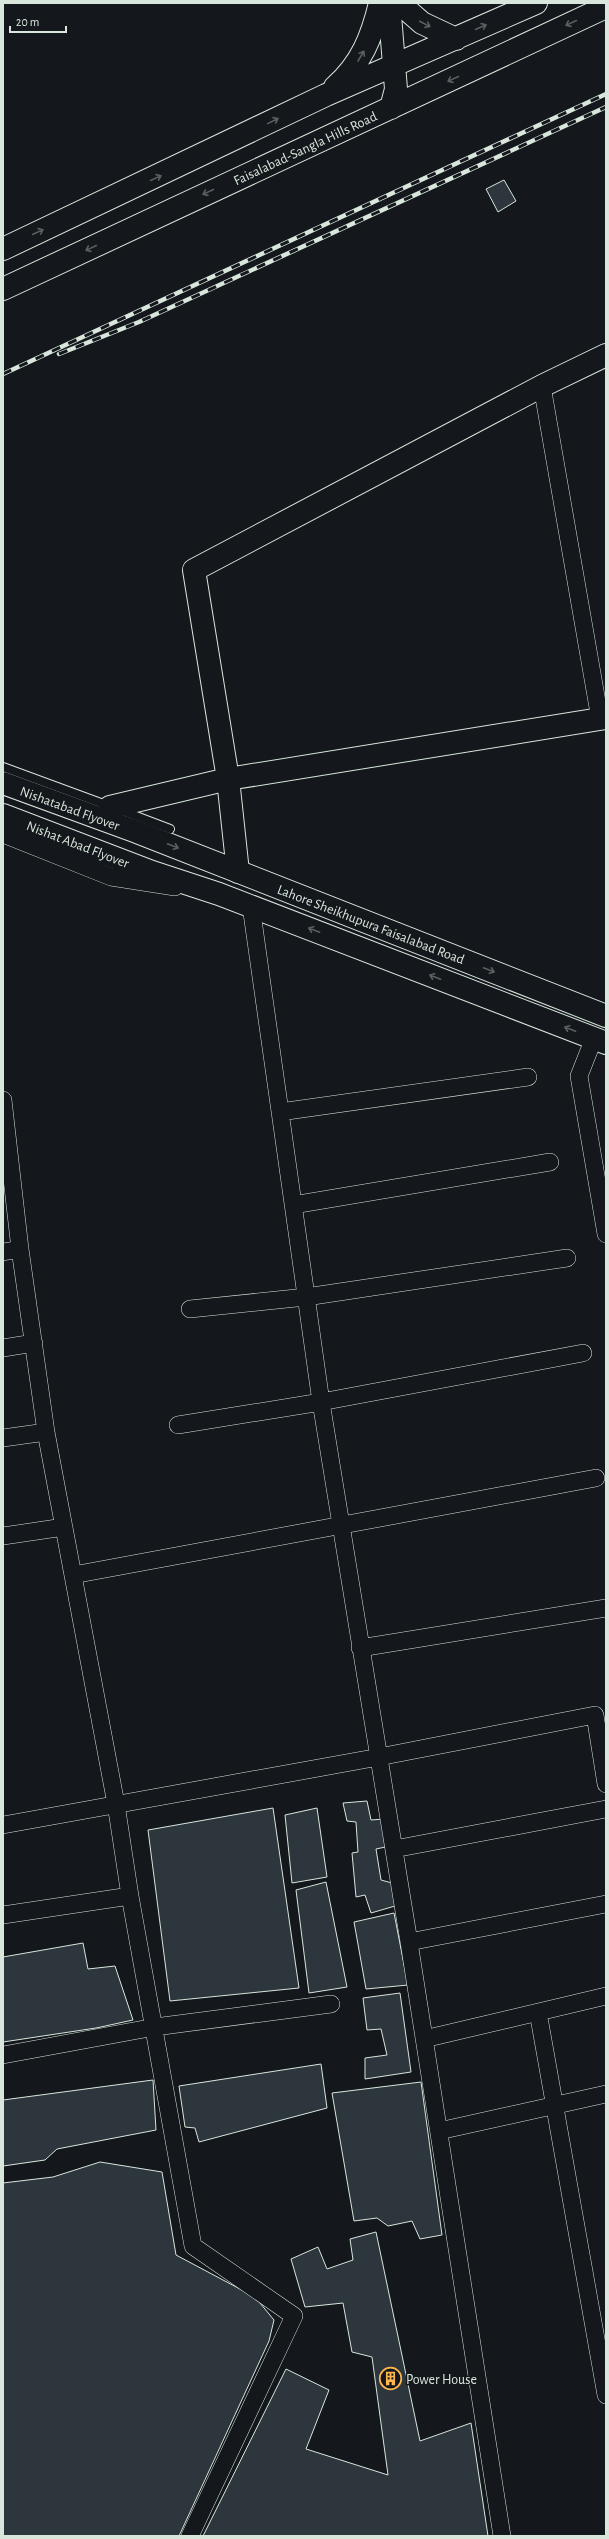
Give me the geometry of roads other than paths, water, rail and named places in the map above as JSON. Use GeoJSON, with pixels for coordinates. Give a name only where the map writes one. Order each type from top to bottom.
{"type":"FeatureCollection","features":[{"type":"Feature","properties":{"kind":"main road"},"geometry":{"type":"LineString","coordinates":[[326,95],[346,77],[362,56],[373,32],[380,3]]}},
{"type":"Feature","properties":{"kind":"main road"},"geometry":{"type":"LineString","coordinates":[[388,3],[395,65],[396,89],[391,108]]}},
{"type":"Feature","properties":{"kind":"main road"},"geometry":{"type":"LineString","coordinates":[[399,3],[422,23],[456,39]]}},
{"type":"Feature","properties":{"kind":"main road"},"geometry":{"type":"LineString","coordinates":[[3,249],[326,95],[536,3]]}},
{"type":"Feature","properties":{"kind":"main road","name":"Faisalabad-Sangla Hills Road"},"geometry":{"type":"LineString","coordinates":[[3,289],[606,7]]}},
{"type":"Feature","properties":{"kind":"main road"},"geometry":{"type":"LineString","coordinates":[[238,872],[228,778],[194,570],[542,386],[606,355]]}},
{"type":"Feature","properties":{"kind":"main road"},"geometry":{"type":"LineString","coordinates":[[110,807],[228,778],[603,718]]}},
{"type":"Feature","properties":{"kind":"main road","name":"Nishatabad Flyover"},"geometry":{"type":"LineString","coordinates":[[3,783],[136,832]]}},
{"type":"Feature","properties":{"kind":"main road","name":"Nishat Abad Flyover"},"geometry":{"type":"LineString","coordinates":[[3,815],[152,872]]}},
{"type":"Feature","properties":{"kind":"main road","name":"Lahore Sheikhupura Faisalabad Road"},"geometry":{"type":"LineString","coordinates":[[136,832],[606,1016]]}},
{"type":"Feature","properties":{"kind":"main road","name":"Lahore Sheikhupura Faisalabad Road"},"geometry":{"type":"LineString","coordinates":[[152,872],[219,894],[600,1040]]}},
{"type":"Feature","properties":{"kind":"street"},"geometry":{"type":"LineString","coordinates":[[542,386],[603,718]]}},
{"type":"Feature","properties":{"kind":"street"},"geometry":{"type":"LineString","coordinates":[[3,834],[111,877],[219,894]]}},
{"type":"Feature","properties":{"kind":"street"},"geometry":{"type":"LineString","coordinates":[[251,906],[340,1526],[409,1942],[502,2536]]}},
{"type":"Feature","properties":{"kind":"street"},"geometry":{"type":"LineString","coordinates":[[600,1040],[580,1076],[606,1234]]}},
{"type":"Feature","properties":{"kind":"street"},"geometry":{"type":"LineString","coordinates":[[280,1112],[528,1077]]}},
{"type":"Feature","properties":{"kind":"street"},"geometry":{"type":"LineString","coordinates":[[3,1100],[20,1249],[46,1432],[116,1804],[130,1896],[155,2027],[193,2246],[294,2316],[190,2536]]}},
{"type":"Feature","properties":{"kind":"street"},"geometry":{"type":"LineString","coordinates":[[293,1205],[550,1162]]}},
{"type":"Feature","properties":{"kind":"street"},"geometry":{"type":"LineString","coordinates":[[3,1252],[20,1249]]}},
{"type":"Feature","properties":{"kind":"street"},"geometry":{"type":"LineString","coordinates":[[190,1309],[306,1297],[567,1258]]}},
{"type":"Feature","properties":{"kind":"street"},"geometry":{"type":"LineString","coordinates":[[3,1348],[34,1343]]}},
{"type":"Feature","properties":{"kind":"street"},"geometry":{"type":"LineString","coordinates":[[178,1425],[321,1402],[583,1353]]}},
{"type":"Feature","properties":{"kind":"street"},"geometry":{"type":"LineString","coordinates":[[3,1438],[46,1432]]}},
{"type":"Feature","properties":{"kind":"street"},"geometry":{"type":"LineString","coordinates":[[73,1575],[596,1478]]}},
{"type":"Feature","properties":{"kind":"street"},"geometry":{"type":"LineString","coordinates":[[3,1536],[64,1527]]}},
{"type":"Feature","properties":{"kind":"street"},"geometry":{"type":"LineString","coordinates":[[360,1648],[606,1608]]}},
{"type":"Feature","properties":{"kind":"street"},"geometry":{"type":"LineString","coordinates":[[3,1825],[379,1757],[595,1715],[606,1784]]}},
{"type":"Feature","properties":{"kind":"street"},"geometry":{"type":"LineString","coordinates":[[394,1849],[606,1809]]}},
{"type":"Feature","properties":{"kind":"street"},"geometry":{"type":"LineString","coordinates":[[3,1915],[130,1896]]}},
{"type":"Feature","properties":{"kind":"street"},"geometry":{"type":"LineString","coordinates":[[409,1942],[606,1904]]}},
{"type":"Feature","properties":{"kind":"street"},"geometry":{"type":"LineString","coordinates":[[424,2039],[606,1996]]}},
{"type":"Feature","properties":{"kind":"street"},"geometry":{"type":"LineString","coordinates":[[3,2055],[155,2027],[331,2004]]}},
{"type":"Feature","properties":{"kind":"street"},"geometry":{"type":"LineString","coordinates":[[538,2012],[606,2395]]}},
{"type":"Feature","properties":{"kind":"street"},"geometry":{"type":"LineString","coordinates":[[439,2131],[606,2094]]}},
{"type":"Feature","properties":{"kind":"lane"},"geometry":{"type":"LineString","coordinates":[[3,766],[170,829]]}},
{"type":"Feature","properties":{"kind":"railway"},"geometry":{"type":"LineString","coordinates":[[3,374],[606,94]]}},
{"type":"Feature","properties":{"kind":"railway"},"geometry":{"type":"LineString","coordinates":[[59,354],[139,322],[606,107]]}},
{"type":"Feature","properties":{"kind":"place","name":"Power House"},"geometry":{"type":"Point","coordinates":[391,2379]}}]}
